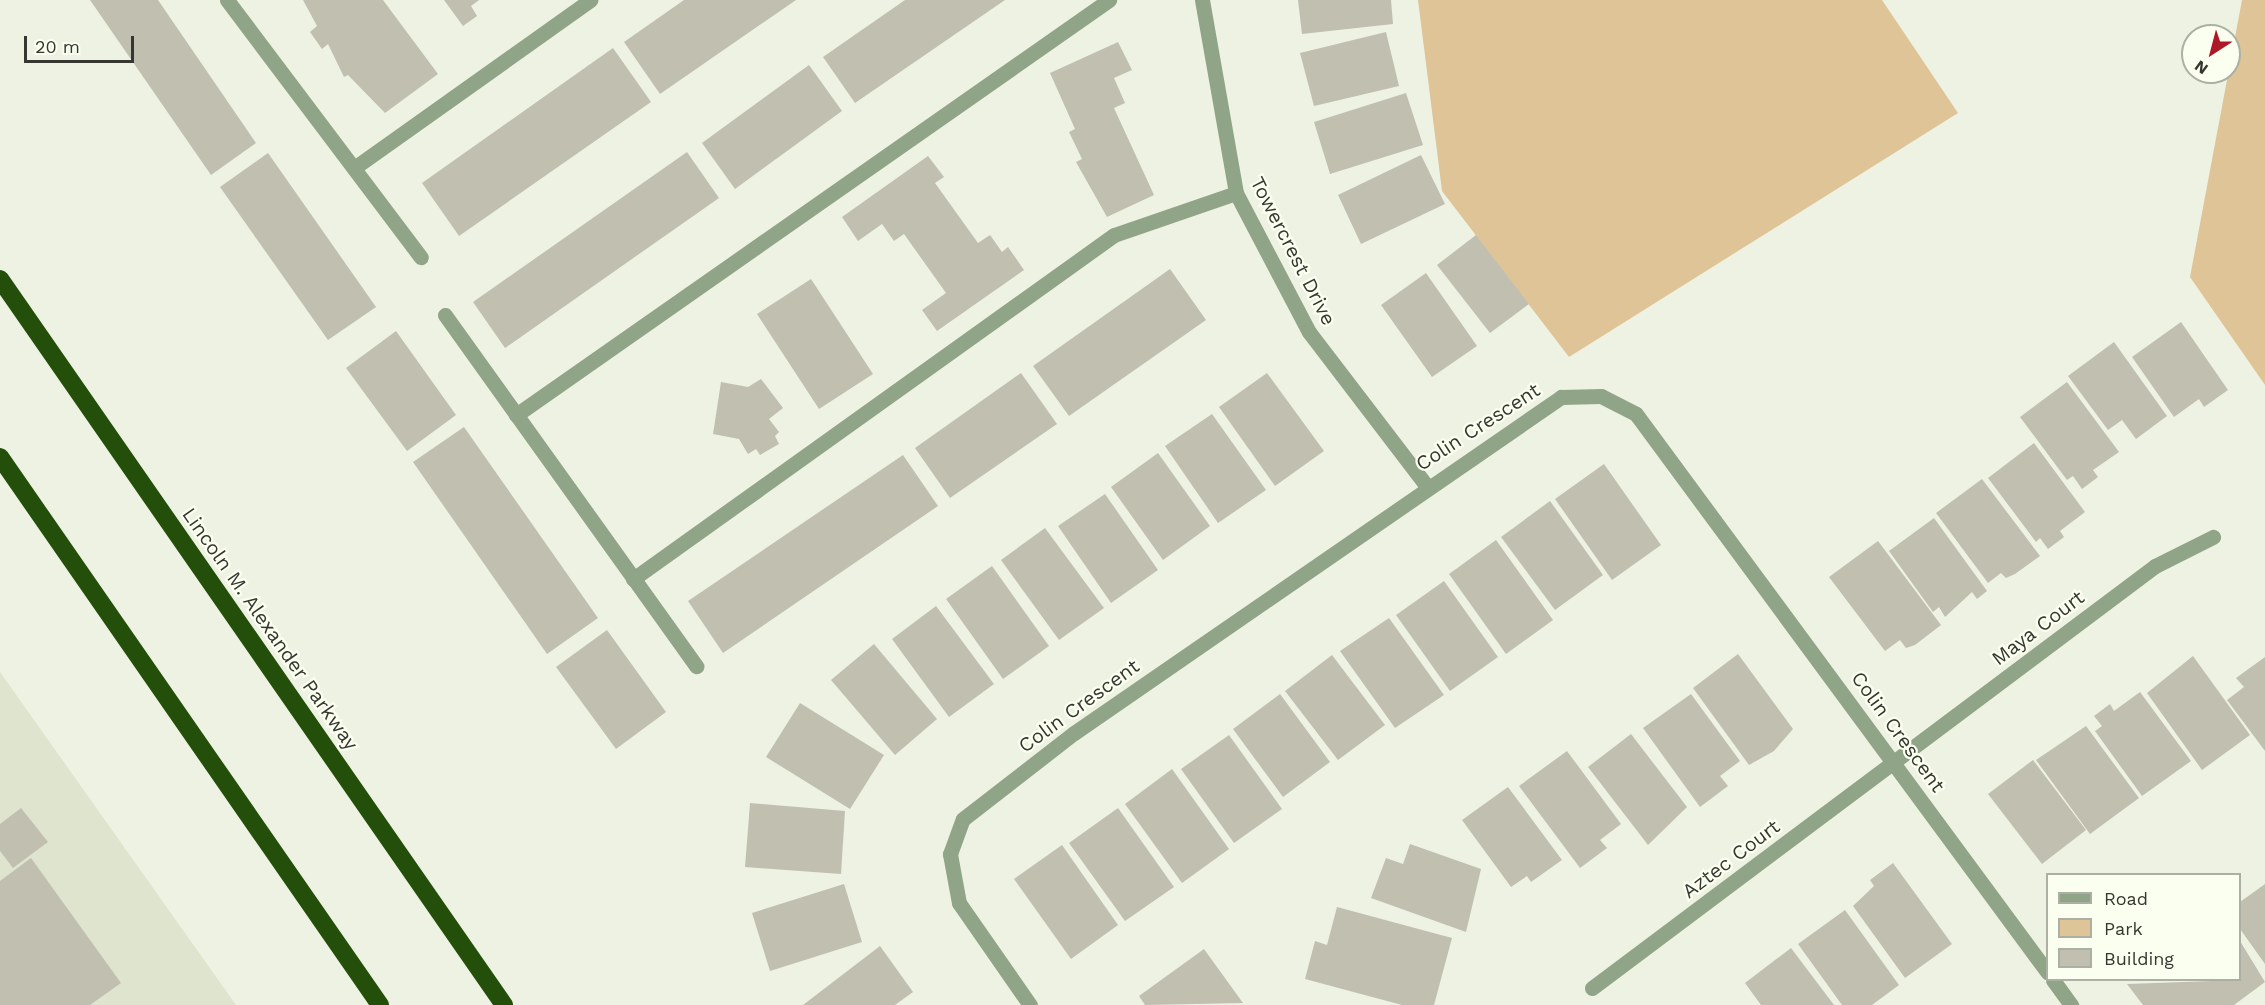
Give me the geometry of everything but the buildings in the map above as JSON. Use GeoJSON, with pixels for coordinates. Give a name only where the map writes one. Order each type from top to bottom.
{"type":"FeatureCollection","features":[{"type":"Feature","properties":{"kind":"highway","name":"Lincoln M. Alexander Parkway"},"geometry":{"type":"LineString","coordinates":[[0,279],[504,1005]]}},
{"type":"Feature","properties":{"kind":"highway"},"geometry":{"type":"LineString","coordinates":[[0,457],[380,1005]]}},
{"type":"Feature","properties":{"kind":"street"},"geometry":{"type":"LineString","coordinates":[[227,0],[421,257]]}},
{"type":"Feature","properties":{"kind":"street"},"geometry":{"type":"LineString","coordinates":[[354,168],[590,0]]}},
{"type":"Feature","properties":{"kind":"street"},"geometry":{"type":"LineString","coordinates":[[516,416],[1109,0]]}},
{"type":"Feature","properties":{"kind":"street","name":"Towercrest Drive"},"geometry":{"type":"LineString","coordinates":[[1202,0],[1236,193],[1309,332],[1426,485]]}},
{"type":"Feature","properties":{"kind":"street"},"geometry":{"type":"LineString","coordinates":[[633,579],[1114,235],[1236,193]]}},
{"type":"Feature","properties":{"kind":"street"},"geometry":{"type":"LineString","coordinates":[[445,315],[696,666]]}},
{"type":"Feature","properties":{"kind":"street","name":"Colin Crescent"},"geometry":{"type":"LineString","coordinates":[[1030,1005],[959,903],[950,854],[963,819],[1074,733],[1426,485],[1561,397],[1601,396],[1636,414],[2046,970]]}},
{"type":"Feature","properties":{"kind":"street","name":"Maya Court"},"geometry":{"type":"LineString","coordinates":[[1895,763],[2155,566],[2213,537]]}},
{"type":"Feature","properties":{"kind":"street","name":"Aztec Court"},"geometry":{"type":"LineString","coordinates":[[1592,988],[1895,763]]}},
{"type":"Feature","properties":{"kind":"street"},"geometry":{"type":"LineString","coordinates":[[2054,981],[2071,1005]]}},
{"type":"Feature","properties":{"kind":"shaded area"},"geometry":{"type":"Polygon","coordinates":[[[0,672],[236,1005],[0,1005],[0,672]]]}},
{"type":"Feature","properties":{"kind":"green space"},"geometry":{"type":"Polygon","coordinates":[[[1418,0],[1882,0],[1958,113],[1569,357],[1442,191],[1418,0]]]}},
{"type":"Feature","properties":{"kind":"green space"},"geometry":{"type":"Polygon","coordinates":[[[2242,0],[2265,0],[2265,385],[2190,277],[2226,84],[2241,84],[2241,24],[2237,24],[2242,0]]]}}]}
